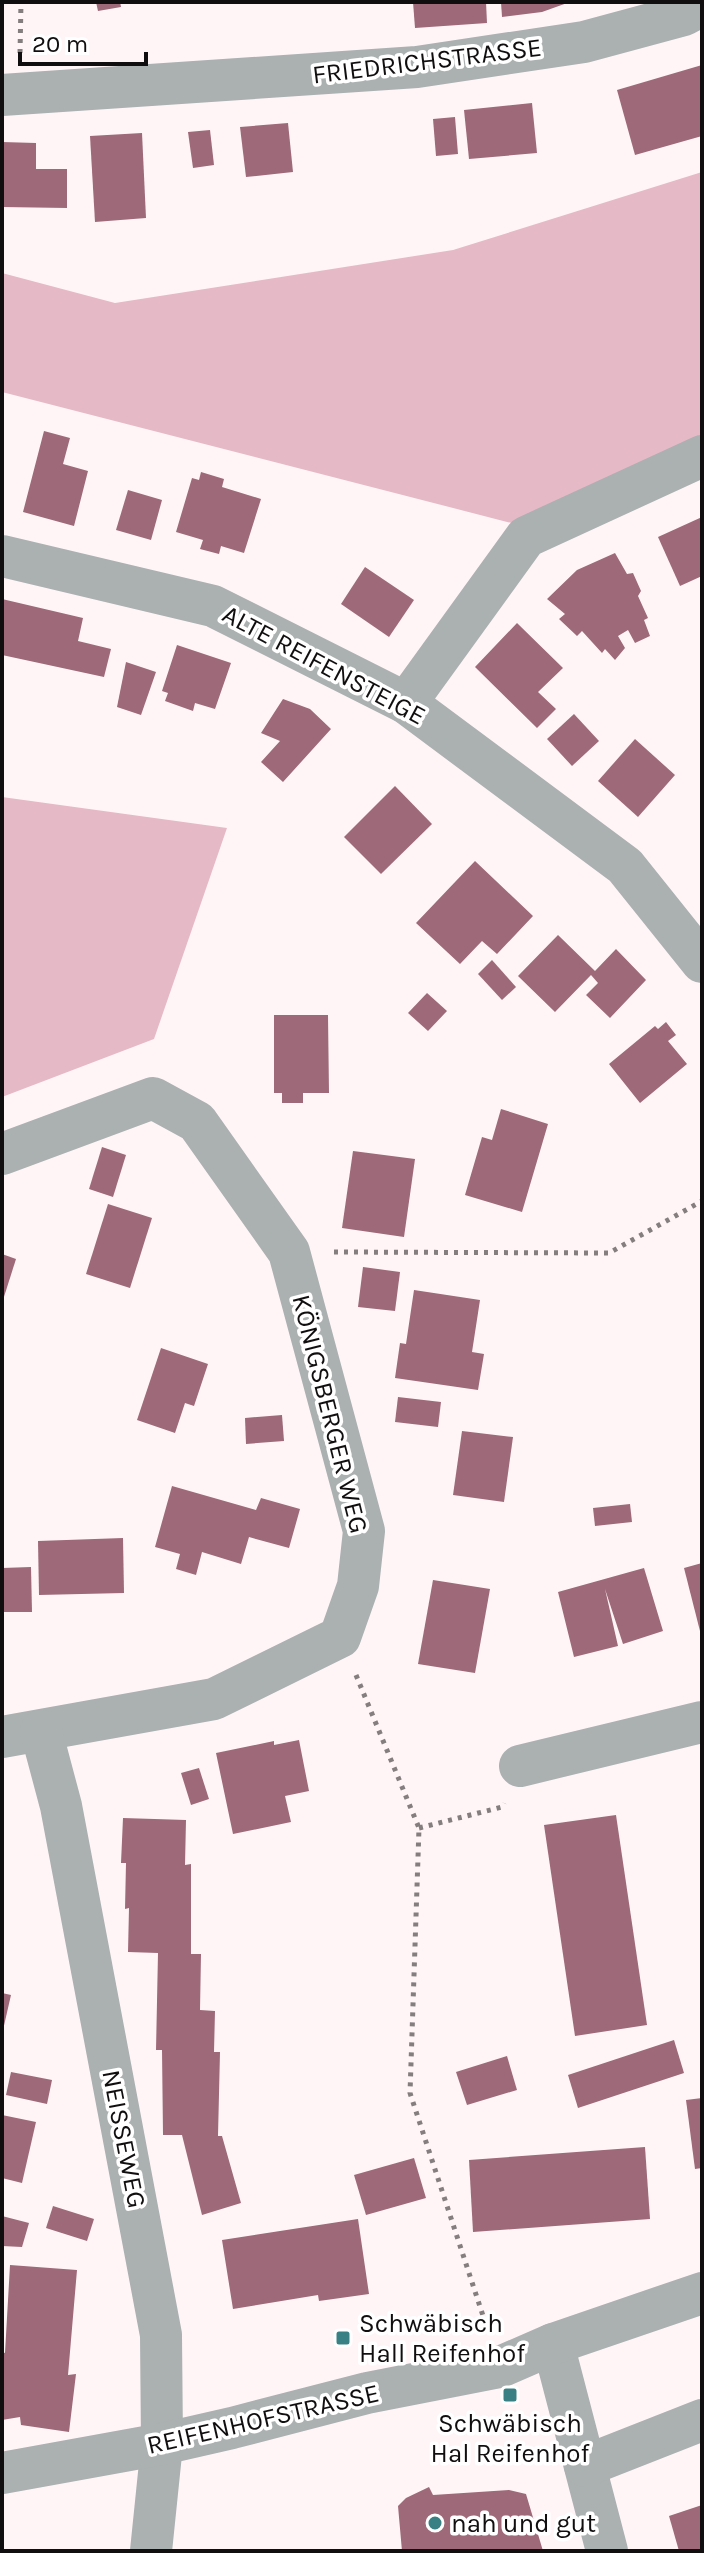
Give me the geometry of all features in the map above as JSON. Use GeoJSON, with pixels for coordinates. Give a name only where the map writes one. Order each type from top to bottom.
{"type":"FeatureCollection","features":[{"type":"Feature","properties":{"kind":"street","name":"FRIEDRICHSTRASSE"},"geometry":{"type":"LineString","coordinates":[[2,95],[417,67],[584,42],[684,15],[702,5]]}},
{"type":"Feature","properties":{"kind":"street"},"geometry":{"type":"LineString","coordinates":[[406,703],[526,537],[702,456]]}},
{"type":"Feature","properties":{"kind":"street","name":"ALTE REIFENSTEIGE"},"geometry":{"type":"LineString","coordinates":[[2,556],[213,606],[406,703],[625,866],[702,962]]}},
{"type":"Feature","properties":{"kind":"street","name":"KÖNIGSBERGER WEG"},"geometry":{"type":"LineString","coordinates":[[2,1154],[153,1098],[197,1122],[289,1252],[364,1531],[358,1586],[340,1637]]}},
{"type":"Feature","properties":{"kind":"street"},"geometry":{"type":"LineString","coordinates":[[22,1734],[214,1699],[340,1637]]}},
{"type":"Feature","properties":{"kind":"street"},"geometry":{"type":"LineString","coordinates":[[520,1766],[702,1722]]}},
{"type":"Feature","properties":{"kind":"street","name":"NEISSEWEG"},"geometry":{"type":"LineString","coordinates":[[22,1734],[61,1806],[161,2335],[162,2444],[151,2551]]}},
{"type":"Feature","properties":{"kind":"street","name":"REIFENHOFSTRASSE"},"geometry":{"type":"LineString","coordinates":[[2,2473],[162,2444],[367,2393],[500,2367],[553,2344],[702,2293]]}},
{"type":"Feature","properties":{"kind":"street"},"geometry":{"type":"LineString","coordinates":[[553,2344],[607,2551]]}},
{"type":"Feature","properties":{"kind":"street"},"geometry":{"type":"LineString","coordinates":[[585,2466],[702,2420]]}},
{"type":"Feature","properties":{"kind":"path"},"geometry":{"type":"LineString","coordinates":[[289,1252],[609,1253],[702,1201]]}},
{"type":"Feature","properties":{"kind":"path"},"geometry":{"type":"LineString","coordinates":[[340,1637],[419,1828],[410,2093],[500,2367]]}},
{"type":"Feature","properties":{"kind":"path"},"geometry":{"type":"LineString","coordinates":[[419,1828],[502,1807],[520,1766]]}},
{"type":"Feature","properties":{"kind":"shaded area"},"geometry":{"type":"Polygon","coordinates":[[[702,172],[702,458],[527,527],[2,392],[2,273],[115,303],[453,250],[702,172]]]}},
{"type":"Feature","properties":{"kind":"shaded area"},"geometry":{"type":"Polygon","coordinates":[[[2,797],[227,828],[154,1039],[2,1097],[2,797]]]}},
{"type":"Feature","properties":{"kind":"building"},"geometry":{"type":"Polygon","coordinates":[[[96,2],[120,2],[121,7],[98,11],[96,2]]]}},
{"type":"Feature","properties":{"kind":"building"},"geometry":{"type":"Polygon","coordinates":[[[413,2],[486,2],[487,23],[415,28],[413,2]]]}},
{"type":"Feature","properties":{"kind":"building"},"geometry":{"type":"Polygon","coordinates":[[[501,2],[570,2],[542,12],[502,17],[501,2]]]}},
{"type":"Feature","properties":{"kind":"building"},"geometry":{"type":"Polygon","coordinates":[[[702,65],[702,136],[635,155],[617,90],[702,65]]]}},
{"type":"Feature","properties":{"kind":"building"},"geometry":{"type":"Polygon","coordinates":[[[532,103],[537,153],[469,159],[464,110],[532,103]]]}},
{"type":"Feature","properties":{"kind":"building"},"geometry":{"type":"Polygon","coordinates":[[[455,117],[458,154],[436,156],[433,119],[455,117]]]}},
{"type":"Feature","properties":{"kind":"building"},"geometry":{"type":"Polygon","coordinates":[[[288,123],[293,172],[246,177],[240,127],[288,123]]]}},
{"type":"Feature","properties":{"kind":"building"},"geometry":{"type":"Polygon","coordinates":[[[210,130],[214,165],[193,168],[188,132],[210,130]]]}},
{"type":"Feature","properties":{"kind":"building"},"geometry":{"type":"Polygon","coordinates":[[[142,133],[146,218],[95,222],[90,136],[142,133]]]}},
{"type":"Feature","properties":{"kind":"building"},"geometry":{"type":"Polygon","coordinates":[[[2,142],[36,143],[36,169],[67,169],[67,208],[2,207],[2,142]]]}},
{"type":"Feature","properties":{"kind":"building"},"geometry":{"type":"Polygon","coordinates":[[[44,431],[70,438],[63,464],[88,471],[74,526],[23,512],[44,431]]]}},
{"type":"Feature","properties":{"kind":"building"},"geometry":{"type":"Polygon","coordinates":[[[201,472],[224,479],[222,487],[261,499],[244,553],[221,546],[219,554],[200,549],[203,540],[176,532],[192,478],[199,480],[201,472]]]}},
{"type":"Feature","properties":{"kind":"building"},"geometry":{"type":"Polygon","coordinates":[[[128,490],[162,500],[151,540],[116,530],[128,490]]]}},
{"type":"Feature","properties":{"kind":"building"},"geometry":{"type":"Polygon","coordinates":[[[702,517],[702,576],[680,586],[658,537],[702,517]]]}},
{"type":"Feature","properties":{"kind":"building"},"geometry":{"type":"Polygon","coordinates":[[[615,553],[627,574],[633,573],[641,591],[638,596],[648,618],[644,620],[650,636],[635,643],[628,630],[618,636],[625,648],[615,660],[605,649],[602,653],[582,631],[577,636],[559,619],[565,614],[547,599],[577,570],[615,553]]]}},
{"type":"Feature","properties":{"kind":"building"},"geometry":{"type":"Polygon","coordinates":[[[365,567],[414,600],[389,637],[341,604],[365,567]]]}},
{"type":"Feature","properties":{"kind":"building"},"geometry":{"type":"Polygon","coordinates":[[[2,599],[83,618],[78,641],[111,649],[104,677],[2,655],[2,599]]]}},
{"type":"Feature","properties":{"kind":"building"},"geometry":{"type":"Polygon","coordinates":[[[517,623],[563,668],[538,692],[556,709],[537,728],[475,667],[517,623]]]}},
{"type":"Feature","properties":{"kind":"building"},"geometry":{"type":"Polygon","coordinates":[[[177,645],[231,663],[215,709],[195,703],[193,711],[165,701],[168,693],[162,691],[177,645]]]}},
{"type":"Feature","properties":{"kind":"building"},"geometry":{"type":"Polygon","coordinates":[[[126,662],[156,672],[141,715],[117,707],[126,662]]]}},
{"type":"Feature","properties":{"kind":"building"},"geometry":{"type":"Polygon","coordinates":[[[283,699],[310,709],[331,729],[283,782],[261,762],[280,741],[261,733],[283,699]]]}},
{"type":"Feature","properties":{"kind":"building"},"geometry":{"type":"Polygon","coordinates":[[[574,714],[599,741],[572,766],[547,739],[574,714]]]}},
{"type":"Feature","properties":{"kind":"building"},"geometry":{"type":"Polygon","coordinates":[[[635,739],[675,775],[638,817],[598,781],[635,739]]]}},
{"type":"Feature","properties":{"kind":"building"},"geometry":{"type":"Polygon","coordinates":[[[395,786],[432,824],[381,874],[344,837],[395,786]]]}},
{"type":"Feature","properties":{"kind":"building"},"geometry":{"type":"Polygon","coordinates":[[[475,861],[533,916],[497,954],[482,941],[460,964],[416,923],[475,861]]]}},
{"type":"Feature","properties":{"kind":"building"},"geometry":{"type":"Polygon","coordinates":[[[558,935],[595,971],[616,949],[646,980],[610,1018],[586,995],[598,983],[591,975],[555,1012],[518,976],[558,935]]]}},
{"type":"Feature","properties":{"kind":"building"},"geometry":{"type":"Polygon","coordinates":[[[492,960],[516,987],[502,1000],[478,974],[492,960]]]}},
{"type":"Feature","properties":{"kind":"building"},"geometry":{"type":"Polygon","coordinates":[[[427,993],[447,1011],[428,1031],[408,1013],[427,993]]]}},
{"type":"Feature","properties":{"kind":"building"},"geometry":{"type":"Polygon","coordinates":[[[274,1015],[328,1015],[329,1093],[303,1093],[303,1103],[282,1103],[282,1093],[274,1093],[274,1015]]]}},
{"type":"Feature","properties":{"kind":"building"},"geometry":{"type":"Polygon","coordinates":[[[666,1022],[676,1035],[668,1041],[687,1064],[640,1103],[609,1064],[655,1026],[658,1029],[666,1022]]]}},
{"type":"Feature","properties":{"kind":"building"},"geometry":{"type":"Polygon","coordinates":[[[501,1109],[548,1124],[522,1212],[465,1195],[482,1137],[492,1140],[501,1109]]]}},
{"type":"Feature","properties":{"kind":"building"},"geometry":{"type":"Polygon","coordinates":[[[102,1147],[126,1155],[113,1197],[89,1189],[102,1147]]]}},
{"type":"Feature","properties":{"kind":"building"},"geometry":{"type":"Polygon","coordinates":[[[353,1151],[415,1159],[404,1237],[342,1228],[353,1151]]]}},
{"type":"Feature","properties":{"kind":"building"},"geometry":{"type":"Polygon","coordinates":[[[108,1204],[152,1218],[130,1288],[86,1274],[108,1204]]]}},
{"type":"Feature","properties":{"kind":"building"},"geometry":{"type":"Polygon","coordinates":[[[2,1254],[16,1259],[3,1300],[2,1300],[2,1254]]]}},
{"type":"Feature","properties":{"kind":"building"},"geometry":{"type":"Polygon","coordinates":[[[363,1267],[400,1272],[395,1311],[358,1307],[363,1267]]]}},
{"type":"Feature","properties":{"kind":"building"},"geometry":{"type":"Polygon","coordinates":[[[414,1290],[480,1300],[472,1352],[484,1354],[478,1390],[395,1378],[400,1343],[406,1344],[414,1290]]]}},
{"type":"Feature","properties":{"kind":"building"},"geometry":{"type":"Polygon","coordinates":[[[161,1348],[208,1364],[194,1406],[185,1403],[175,1433],[137,1420],[161,1348]]]}},
{"type":"Feature","properties":{"kind":"building"},"geometry":{"type":"Polygon","coordinates":[[[398,1397],[441,1402],[438,1427],[395,1422],[398,1397]]]}},
{"type":"Feature","properties":{"kind":"building"},"geometry":{"type":"Polygon","coordinates":[[[282,1415],[284,1441],[246,1444],[245,1418],[282,1415]]]}},
{"type":"Feature","properties":{"kind":"building"},"geometry":{"type":"Polygon","coordinates":[[[462,1431],[513,1437],[504,1502],[453,1495],[462,1431]]]}},
{"type":"Feature","properties":{"kind":"building"},"geometry":{"type":"Polygon","coordinates":[[[172,1486],[256,1510],[261,1498],[300,1509],[289,1548],[249,1537],[241,1564],[202,1552],[196,1575],[176,1569],[180,1554],[155,1547],[172,1486]]]}},
{"type":"Feature","properties":{"kind":"building"},"geometry":{"type":"Polygon","coordinates":[[[630,1504],[632,1522],[595,1526],[593,1508],[630,1504]]]}},
{"type":"Feature","properties":{"kind":"building"},"geometry":{"type":"Polygon","coordinates":[[[123,1538],[124,1593],[39,1595],[38,1541],[123,1538]]]}},
{"type":"Feature","properties":{"kind":"building"},"geometry":{"type":"Polygon","coordinates":[[[702,1563],[702,1635],[701,1635],[684,1568],[702,1563]]]}},
{"type":"Feature","properties":{"kind":"building"},"geometry":{"type":"Polygon","coordinates":[[[31,1567],[32,1612],[2,1612],[2,1568],[31,1567]]]}},
{"type":"Feature","properties":{"kind":"building"},"geometry":{"type":"Polygon","coordinates":[[[644,1568],[663,1631],[623,1644],[605,1589],[618,1646],[574,1657],[558,1592],[644,1568]]]}},
{"type":"Feature","properties":{"kind":"building"},"geometry":{"type":"Polygon","coordinates":[[[433,1580],[490,1589],[475,1673],[418,1664],[433,1580]]]}},
{"type":"Feature","properties":{"kind":"building"},"geometry":{"type":"Polygon","coordinates":[[[299,1740],[309,1791],[285,1796],[291,1822],[233,1834],[216,1753],[274,1741],[274,1745],[299,1740]]]}},
{"type":"Feature","properties":{"kind":"building"},"geometry":{"type":"Polygon","coordinates":[[[199,1768],[209,1799],[191,1805],[181,1773],[199,1768]]]}},
{"type":"Feature","properties":{"kind":"building"},"geometry":{"type":"Polygon","coordinates":[[[616,1815],[647,2025],[575,2036],[544,1825],[616,1815]]]}},
{"type":"Feature","properties":{"kind":"building"},"geometry":{"type":"Polygon","coordinates":[[[123,1818],[186,1820],[185,1865],[191,1864],[191,1954],[201,1954],[200,2010],[215,2011],[214,2052],[220,2052],[218,2136],[222,2136],[241,2203],[202,2215],[182,2135],[163,2135],[162,2050],[156,2050],[158,1953],[128,1952],[126,1863],[121,1863],[123,1818]]]}},
{"type":"Feature","properties":{"kind":"building"},"geometry":{"type":"Polygon","coordinates":[[[2,1993],[11,1995],[3,2030],[2,2029],[2,1993]]]}},
{"type":"Feature","properties":{"kind":"building"},"geometry":{"type":"Polygon","coordinates":[[[674,2040],[684,2073],[578,2108],[568,2075],[674,2040]]]}},
{"type":"Feature","properties":{"kind":"building"},"geometry":{"type":"Polygon","coordinates":[[[507,2056],[517,2090],[467,2105],[456,2072],[507,2056]]]}},
{"type":"Feature","properties":{"kind":"building"},"geometry":{"type":"Polygon","coordinates":[[[11,2072],[52,2080],[47,2104],[6,2095],[11,2072]]]}},
{"type":"Feature","properties":{"kind":"building"},"geometry":{"type":"Polygon","coordinates":[[[702,2098],[702,2168],[695,2169],[686,2100],[702,2098]]]}},
{"type":"Feature","properties":{"kind":"building"},"geometry":{"type":"Polygon","coordinates":[[[2,2115],[36,2122],[22,2183],[2,2178],[2,2115]]]}},
{"type":"Feature","properties":{"kind":"building"},"geometry":{"type":"Polygon","coordinates":[[[645,2147],[650,2219],[473,2232],[469,2160],[645,2147]]]}},
{"type":"Feature","properties":{"kind":"building"},"geometry":{"type":"Polygon","coordinates":[[[414,2158],[426,2198],[366,2215],[354,2175],[414,2158]]]}},
{"type":"Feature","properties":{"kind":"building"},"geometry":{"type":"Polygon","coordinates":[[[53,2206],[94,2219],[87,2241],[46,2228],[53,2206]]]}},
{"type":"Feature","properties":{"kind":"building"},"geometry":{"type":"Polygon","coordinates":[[[2,2216],[29,2223],[22,2247],[2,2246],[2,2216]]]}},
{"type":"Feature","properties":{"kind":"building"},"geometry":{"type":"Polygon","coordinates":[[[358,2219],[369,2294],[319,2301],[318,2295],[233,2309],[222,2240],[358,2219]]]}},
{"type":"Feature","properties":{"kind":"building"},"geometry":{"type":"Polygon","coordinates":[[[10,2265],[77,2270],[68,2375],[76,2374],[69,2432],[21,2425],[20,2417],[2,2420],[2,2352],[5,2353],[10,2265]]]}},
{"type":"Feature","properties":{"kind":"building"},"geometry":{"type":"Polygon","coordinates":[[[429,2487],[433,2495],[509,2490],[526,2494],[543,2551],[402,2551],[398,2506],[406,2498],[429,2487]]]}},
{"type":"Feature","properties":{"kind":"building"},"geometry":{"type":"Polygon","coordinates":[[[702,2505],[702,2551],[679,2551],[669,2516],[702,2505]]]}},
{"type":"Feature","properties":{"kind":"place","name":"Schwäbisch Hall Reifenhof"},"geometry":{"type":"Point","coordinates":[343,2338]}},
{"type":"Feature","properties":{"kind":"place","name":"Schwäbisch Hal Reifenhof"},"geometry":{"type":"Point","coordinates":[510,2395]}},
{"type":"Feature","properties":{"kind":"place","name":"nah und gut"},"geometry":{"type":"Point","coordinates":[435,2523]}}]}
